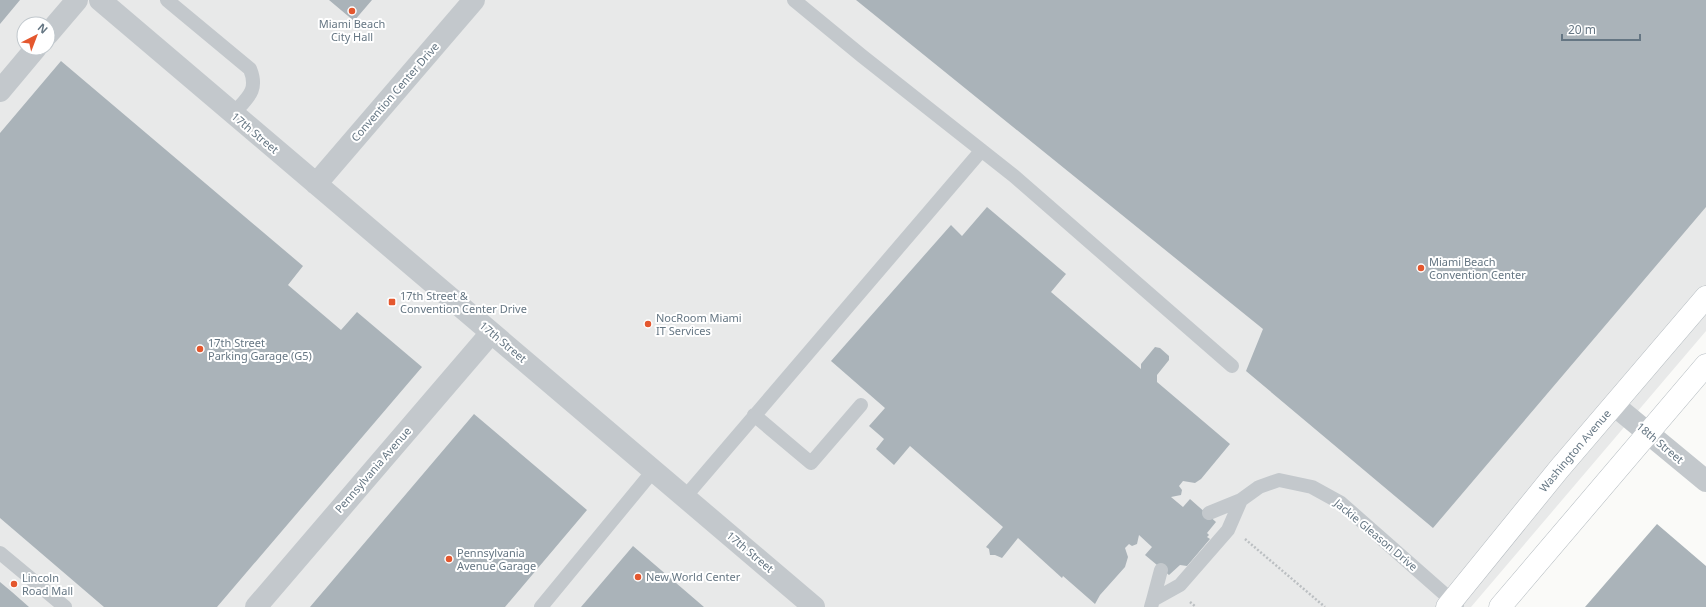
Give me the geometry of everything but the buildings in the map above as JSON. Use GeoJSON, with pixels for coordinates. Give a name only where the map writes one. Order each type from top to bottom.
{"type":"FeatureCollection","features":[{"type":"Feature","properties":{"kind":"main road","name":"Washington Avenue"},"geometry":{"type":"LineString","coordinates":[[1453,605],[1559,469],[1706,297]]}},
{"type":"Feature","properties":{"kind":"main road"},"geometry":{"type":"LineString","coordinates":[[1500,607],[1706,365]]}},
{"type":"Feature","properties":{"kind":"street"},"geometry":{"type":"LineString","coordinates":[[56,25],[77,0]]}},
{"type":"Feature","properties":{"kind":"street","name":"17th Street"},"geometry":{"type":"LineString","coordinates":[[100,0],[814,607]]}},
{"type":"Feature","properties":{"kind":"street","name":"Convention Center Drive"},"geometry":{"type":"LineString","coordinates":[[316,184],[474,0]]}},
{"type":"Feature","properties":{"kind":"street"},"geometry":{"type":"LineString","coordinates":[[0,91],[29,56]]}},
{"type":"Feature","properties":{"kind":"street","name":"Pennsylvania Avenue"},"geometry":{"type":"LineString","coordinates":[[256,607],[491,332]]}},
{"type":"Feature","properties":{"kind":"street","name":"18th Street"},"geometry":{"type":"LineString","coordinates":[[1614,405],[1706,481]]}},
{"type":"Feature","properties":{"kind":"lane"},"geometry":{"type":"LineString","coordinates":[[167,0],[250,69],[254,80],[253,90],[233,114]]}},
{"type":"Feature","properties":{"kind":"lane"},"geometry":{"type":"LineString","coordinates":[[794,0],[867,61],[1014,176],[1232,366]]}},
{"type":"Feature","properties":{"kind":"lane"},"geometry":{"type":"LineString","coordinates":[[685,497],[981,151]]}},
{"type":"Feature","properties":{"kind":"lane"},"geometry":{"type":"LineString","coordinates":[[754,415],[810,463],[860,405]]}},
{"type":"Feature","properties":{"kind":"lane"},"geometry":{"type":"LineString","coordinates":[[541,607],[653,471]]}},
{"type":"Feature","properties":{"kind":"lane","name":"Jackie Gleason Drive"},"geometry":{"type":"LineString","coordinates":[[1209,513],[1240,500],[1259,487],[1279,480],[1312,487],[1342,503],[1453,605]]}},
{"type":"Feature","properties":{"kind":"lane"},"geometry":{"type":"LineString","coordinates":[[1152,604],[1180,585],[1228,530],[1240,500]]}},
{"type":"Feature","properties":{"kind":"lane"},"geometry":{"type":"LineString","coordinates":[[0,553],[65,607]]}},
{"type":"Feature","properties":{"kind":"lane"},"geometry":{"type":"LineString","coordinates":[[1152,604],[1161,570]]}},
{"type":"Feature","properties":{"kind":"path"},"geometry":{"type":"LineString","coordinates":[[1244,537],[1325,607]]}},
{"type":"Feature","properties":{"kind":"path"},"geometry":{"type":"LineString","coordinates":[[1189,602],[1196,607]]}},
{"type":"Feature","properties":{"kind":"shaded area"},"geometry":{"type":"Polygon","coordinates":[[[0,0],[1706,0],[1706,331],[1471,607],[0,607],[0,0]]]}},
{"type":"Feature","properties":{"kind":"place","name":"Miami Beach City Hall"},"geometry":{"type":"Point","coordinates":[352,11]}},
{"type":"Feature","properties":{"kind":"place","name":"Miami Beach Convention Center"},"geometry":{"type":"Point","coordinates":[1421,268]}},
{"type":"Feature","properties":{"kind":"place","name":"17th Street & Convention Center Drive"},"geometry":{"type":"Point","coordinates":[392,302]}},
{"type":"Feature","properties":{"kind":"place","name":"NocRoom Miami IT Services"},"geometry":{"type":"Point","coordinates":[648,324]}},
{"type":"Feature","properties":{"kind":"place","name":"17th Street Parking Garage (G5)"},"geometry":{"type":"Point","coordinates":[200,349]}},
{"type":"Feature","properties":{"kind":"place","name":"Pennsylvania Avenue Garage"},"geometry":{"type":"Point","coordinates":[449,559]}},
{"type":"Feature","properties":{"kind":"place","name":"New World Center"},"geometry":{"type":"Point","coordinates":[638,577]}},
{"type":"Feature","properties":{"kind":"place","name":"Lincoln Road Mall"},"geometry":{"type":"Point","coordinates":[14,584]}}]}
